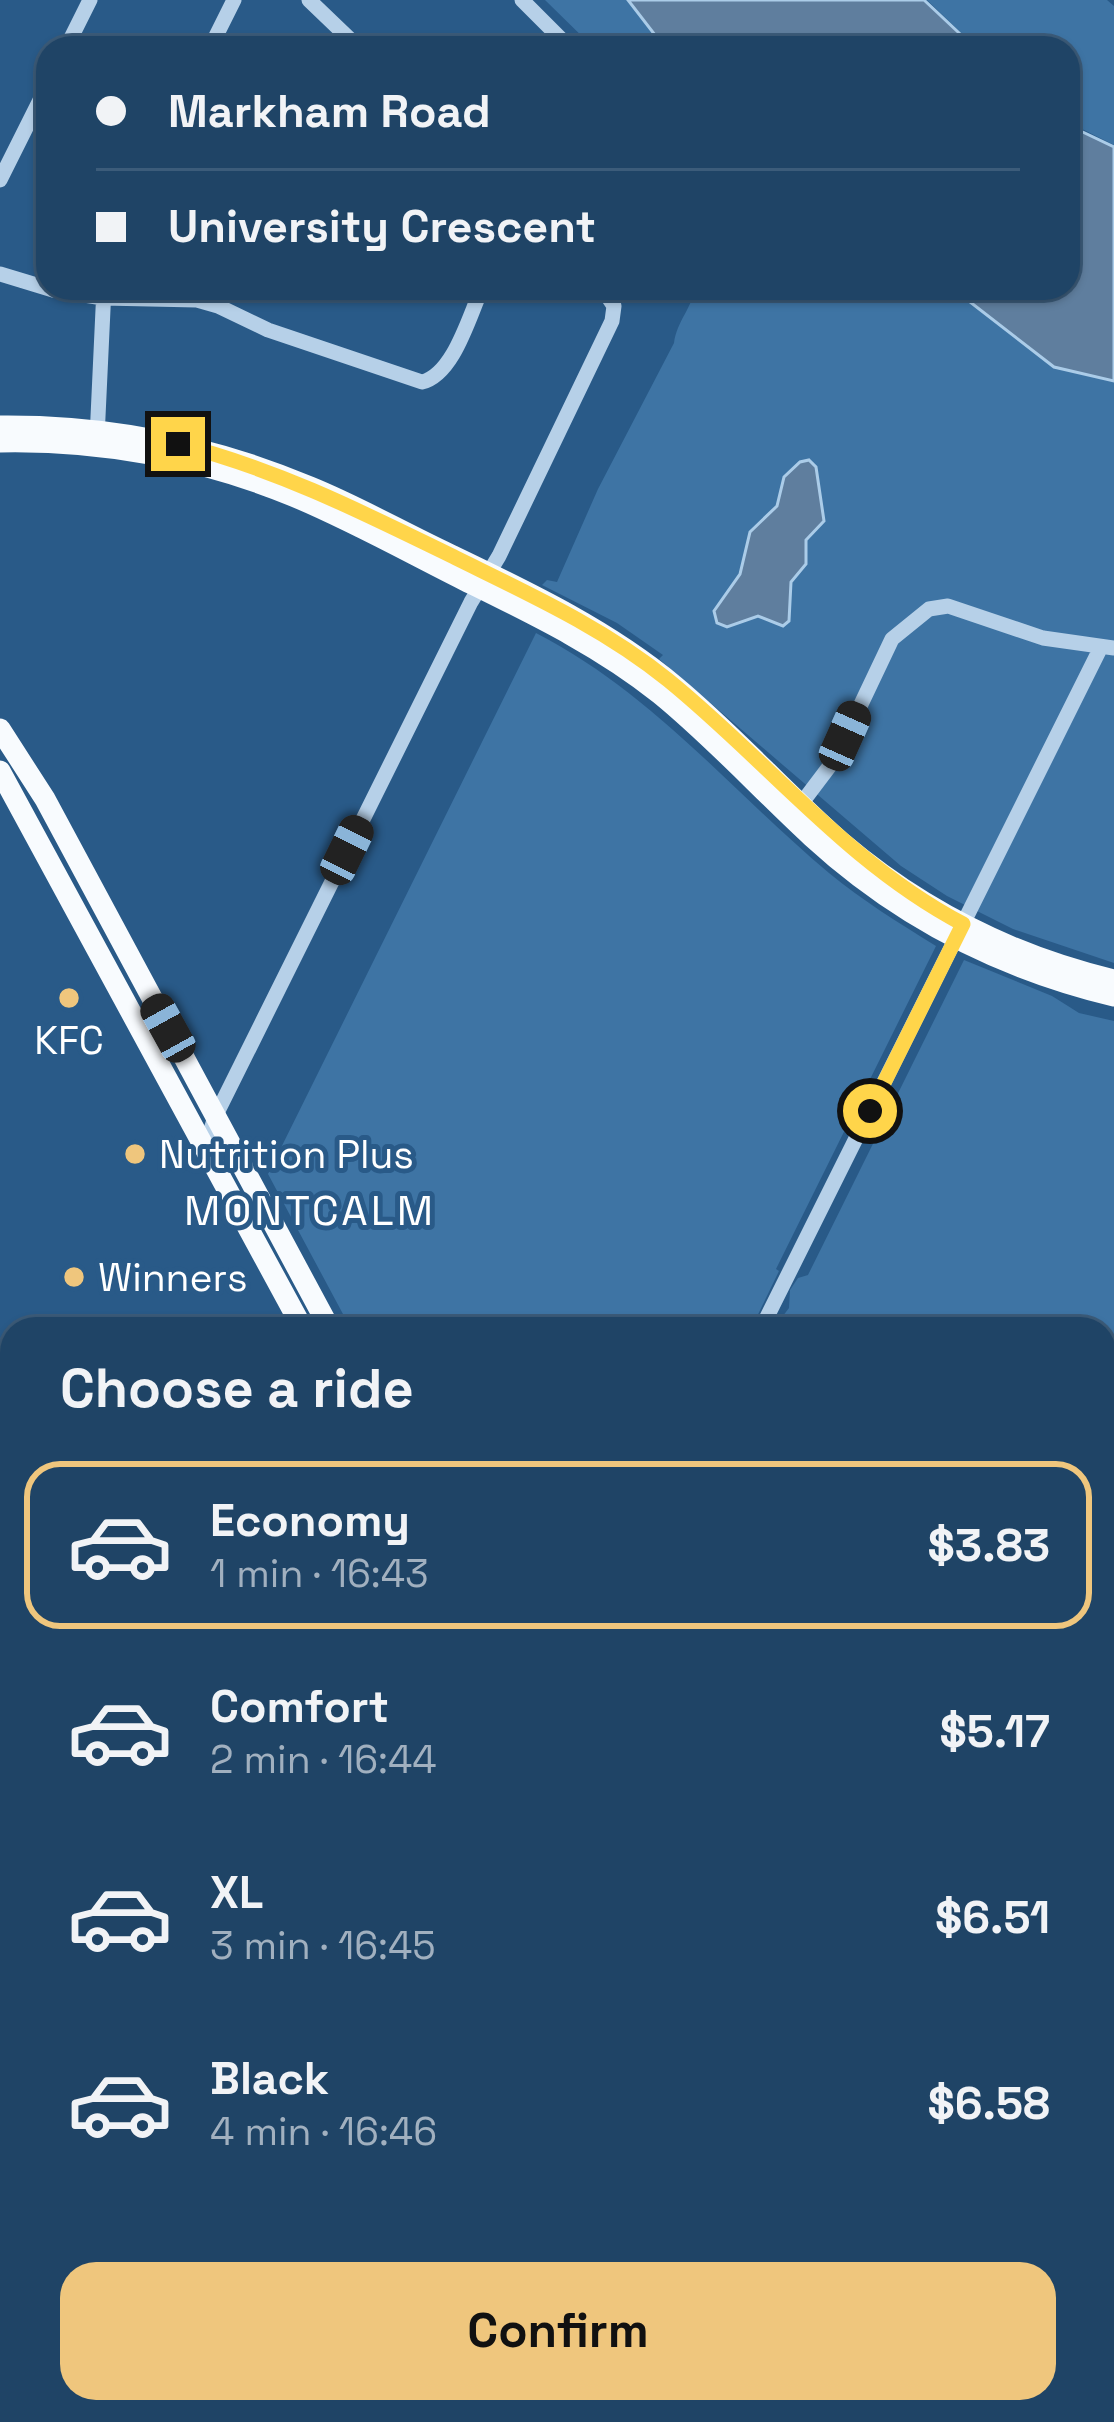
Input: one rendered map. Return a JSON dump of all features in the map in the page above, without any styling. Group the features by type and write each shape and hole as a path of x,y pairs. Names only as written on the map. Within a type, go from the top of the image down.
{"main road":[{"path":"0,426 178,444 272,472 337,499 484,580 641,680 849,869 1039,975 1114,996"},
{"path":"0,442 96,438"},
{"path":"484,580 586,624 641,660 692,700 886,878 959,931 1114,980"},
{"path":"0,729 45,799 323,1317"},
{"path":"0,771 297,1317"}],"street":[{"path":"72,36 90,0"},
{"path":"217,36 234,0"},
{"path":"310,0 347,36"},
{"path":"522,0 558,36"},
{"path":"0,180 36,108"},
{"path":"0,274 36,285"},
{"path":"96,438 103,300"},
{"path":"197,300 268,330 422,382 444,368 476,300"},
{"path":"205,1148 215,1117 612,321 610,300"},
{"path":"767,1317 1107,647 1043,638 958,609 929,608 892,639 835,759 801,804"}],"shaded area":[{"path":"545,0 628,0 656,36 582,36"},
{"path":"628,0 924,0 962,36 656,36"},
{"path":"927,0 1107,0 1114,6 1114,145 1080,128 1080,36 964,36"},
{"path":"1080,131 1114,147 1114,381 1054,367 967,300 1080,300"},
{"path":"967,300 1053,367 1114,381 1114,963 1013,929 901,866 659,659 663,655 617,623 542,585 547,580 557,582 690,303"},
{"path":"809,460 816,467 824,521 806,540 806,564 791,582 789,621 783,626 758,616 727,627 717,623 714,611 740,574 750,532 777,506 784,477"},
{"path":"536,633 618,684 829,873 936,946 757,1317 345,1317 268,1174"},
{"path":"964,960 1052,996 1079,1013 1114,1021 1114,1317 782,1317 789,1308 790,1290 798,1278 808,1275"}],"place":[{"name":"KFC","path":"69,998"},
{"name":"Nutrition Plus","path":"135,1154"},
{"name":"Winners","path":"74,1277"}],"district":[{"name":"MONTCALM","path":"310,1210"}],"route":[{"path":"178,444 309,486 586,624 676,686 853,852 886,878 963,924 870,1111"}]}
